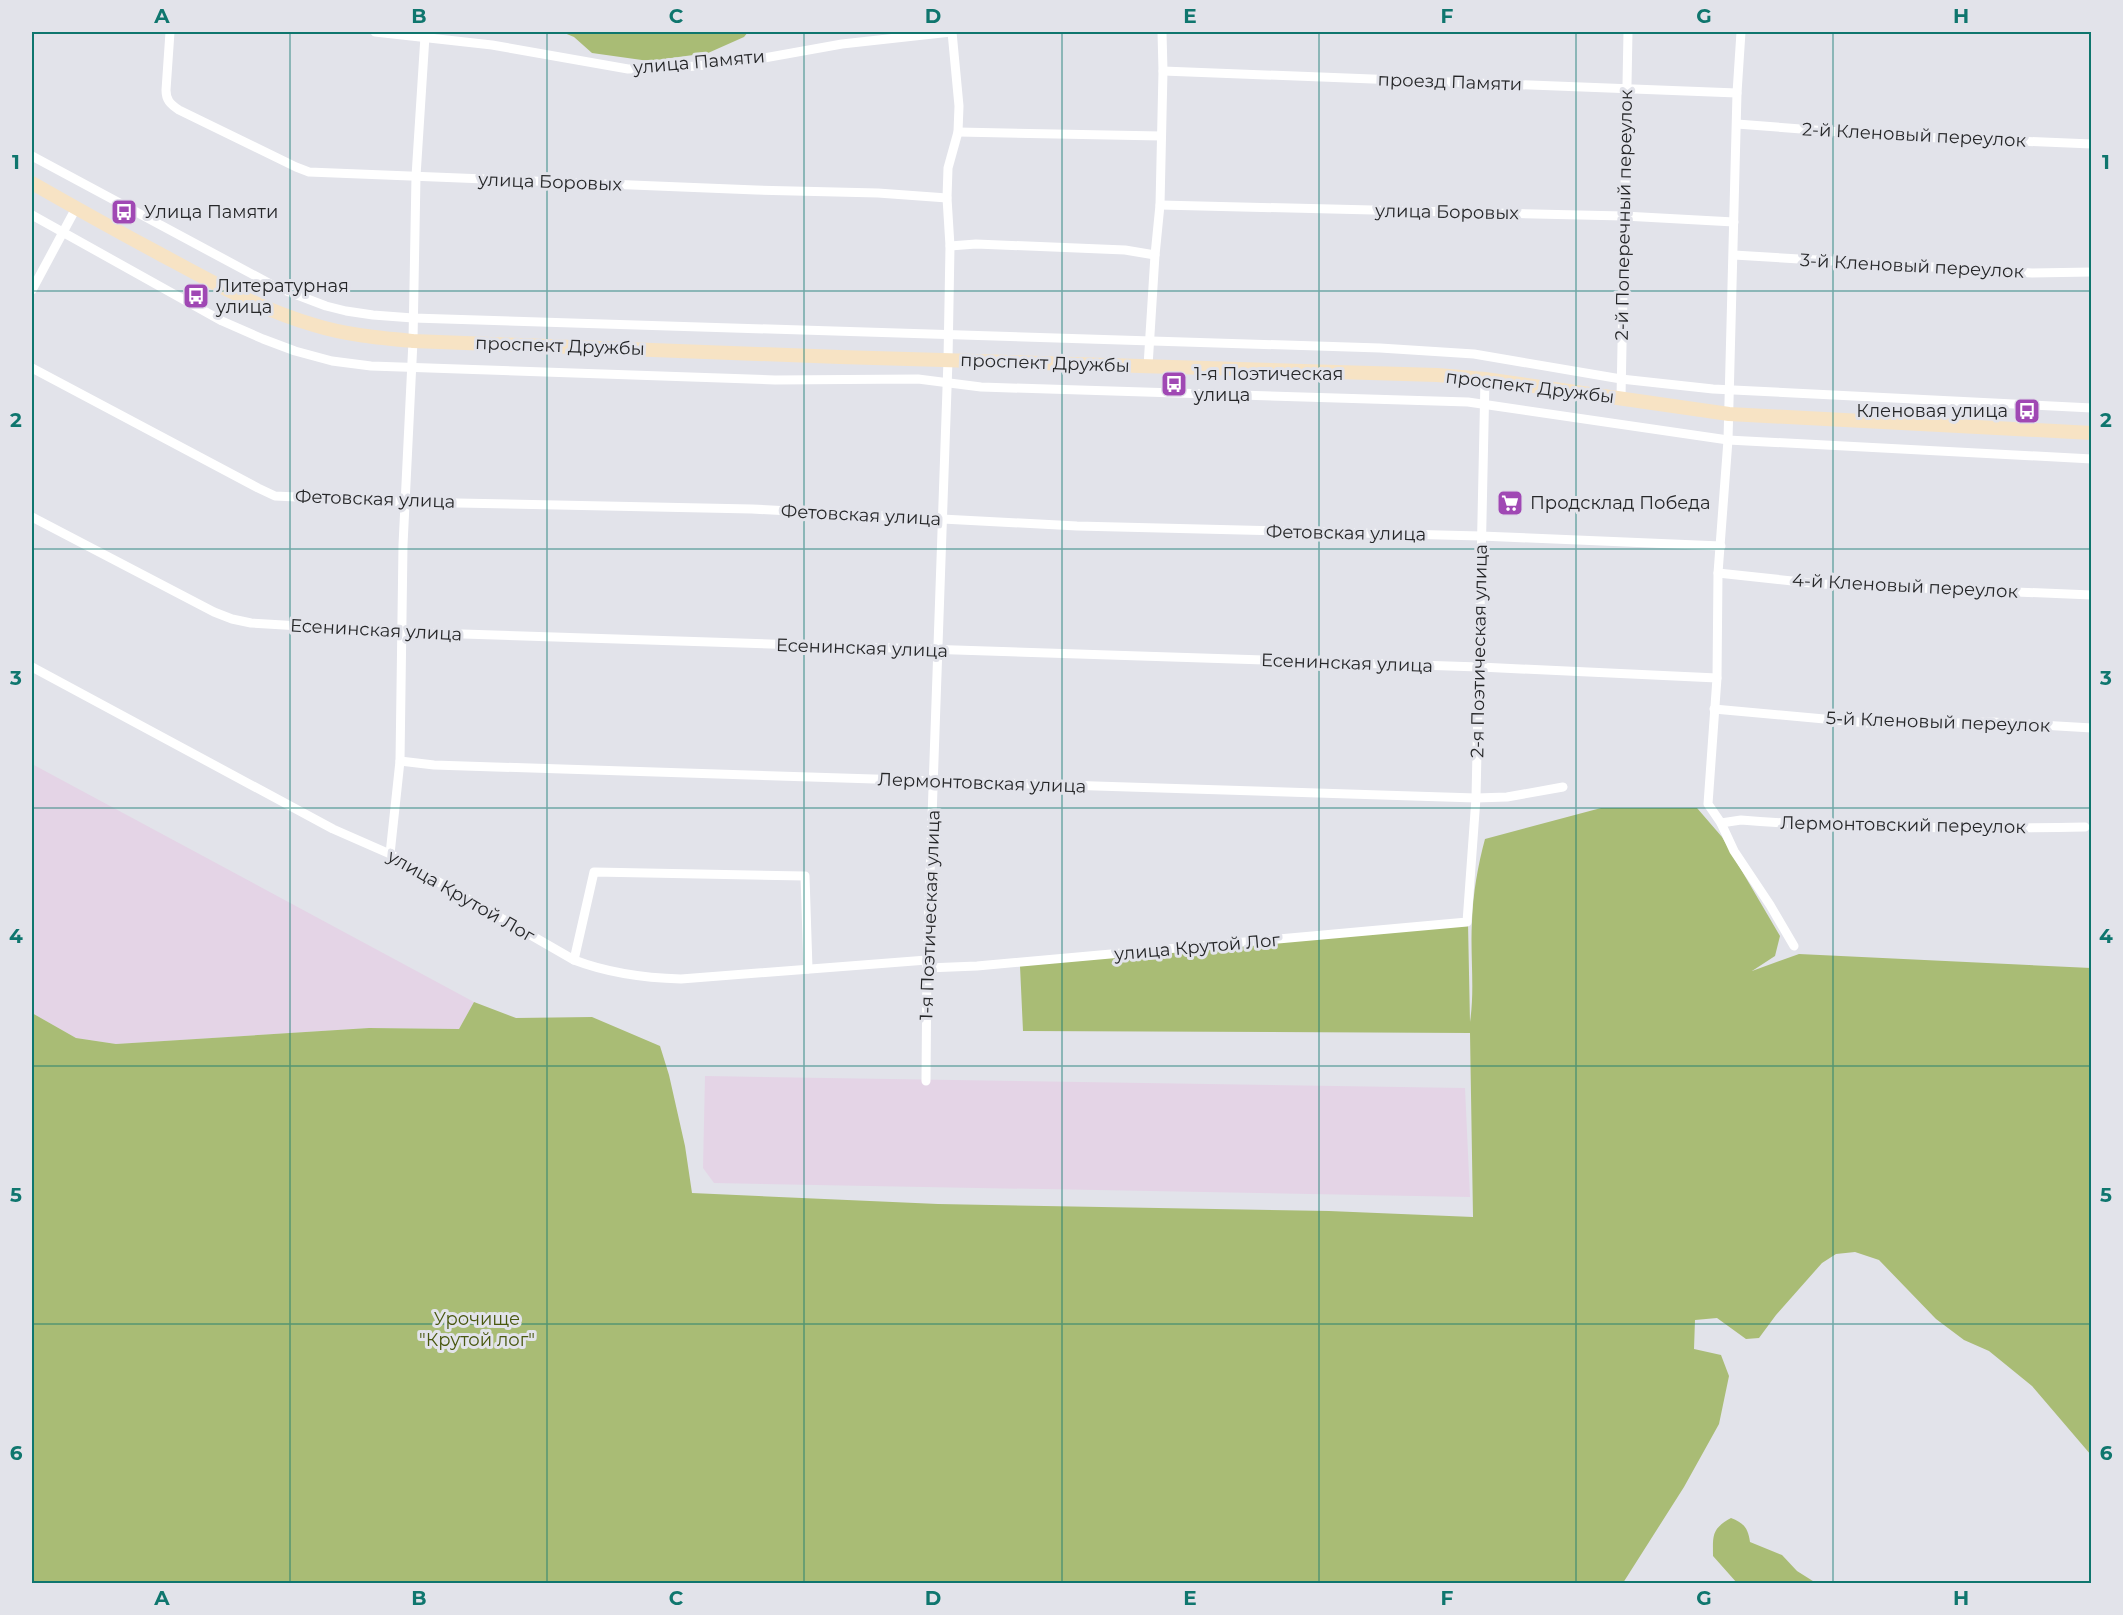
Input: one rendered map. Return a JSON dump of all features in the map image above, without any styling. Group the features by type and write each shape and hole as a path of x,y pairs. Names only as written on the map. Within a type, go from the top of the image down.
{"main road":[{"name":"проспект Дружбы","path":"32,183 212,283 280,314 316,326 413,341 1437,375 1485,379 1729,414 2091,433"}],"street":[{"name":"улица Боровых","path":"171,32 166,90 170,102 189,115 309,172 878,193 947,198"},
{"name":"улица Памяти","path":"375,32 492,45 628,69 685,67 753,60 842,44 952,32"},
{"name":"1-я Поэтическая улица","path":"926,1081 927,964 949,334 948,168 957,132 959,106 952,32"},
{"path":"1148,366 1160,205 1162,32"},
{"name":"2-й Поперечный переулок","path":"1621,398 1628,32"},
{"path":"1741,32 1737,93 1728,440 1718,573 1717,678 1708,804 1721,823 1734,851 1794,946"},
{"path":"390,854 400,761 401,632 413,341 416,177 425,36"},
{"name":"проезд Памяти","path":"1163,71 1737,93"},
{"name":"2-й Кленовый переулок","path":"1737,124 1893,136 2091,144"},
{"path":"957,132 1161,136"},
{"path":"32,156 276,287 326,306 373,315 1380,348 1474,354 1621,379 1729,390 2091,408"},
{"name":"улица Боровых","path":"1160,205 1624,216 1734,222"},
{"path":"32,290 76,208"},
{"path":"32,216 222,321 295,351 332,361 411,369 775,380 918,379 981,387 1371,398 1484,404 1728,440 2091,459"},
{"path":"950,246 976,244 1125,250 1155,255"},
{"name":"3-й Кленовый переулок","path":"1734,255 2009,272 2091,272"},
{"name":"Фетовская улица","path":"32,368 275,496 405,502 752,509 1077,526 1482,536 1721,546"},
{"name":"2-я Поэтическая улица","path":"1467,922 1476,798 1485,379"},
{"name":"Есенинская улица","path":"32,517 213,612 251,623 401,632 1480,667 1717,678"},
{"name":"4-й Кленовый переулок","path":"1718,573 1821,584 2091,595"},
{"name":"улица Крутой Лог","path":"32,668 333,829 390,854 574,960 596,968 652,978 672,979 808,969 1060,959 1467,922"},
{"name":"5-й Кленовый переулок","path":"1714,709 1868,723 1992,722 2091,728"},
{"name":"Лермонтовская улица","path":"400,761 434,765 1476,798 1507,797 1563,787"},
{"name":"Лермонтовский переулок","path":"1721,823 1742,820 1880,826 2085,827"},
{"path":"574,960 594,872 805,876 808,969"}],"shaded area":[{"path":"32,764 474,1002 459,1029 369,1028 116,1044 76,1038 32,1013"},
{"path":"705,1076 1465,1088 1470,1197 714,1183 703,1168"}],"green space":[{"path":"562,32 748,32 744,37 708,53 649,61 592,53 574,37"},
{"name":"Урочище \"Крутой лог\"","path":"1601,808 1697,808 1722,837 1780,936 1775,956 1752,971 1799,954 2091,968 2091,1455 2032,1386 1989,1351 1964,1340 1936,1319 1879,1260 1855,1252 1836,1254 1822,1263 1759,1338 1746,1339 1717,1318 1695,1320 1694,1349 1721,1355 1729,1376 1719,1424 1684,1487 1623,1583 32,1583 32,1013 76,1038 116,1044 369,1028 459,1029 474,1002 516,1018 592,1017 660,1046 685,1146 692,1193 938,1204 1329,1211 1473,1217 1470,1033 1023,1031 1020,966 1468,923 1470,1022 1473,911 1476,879 1485,839"},
{"path":"1731,1518 1745,1527 1750,1542 1782,1555 1797,1571 1816,1583 1737,1583 1713,1556 1714,1534"}],"place":[{"name":"Улица Памяти","path":"124,212"},
{"name":"Литературная улица","path":"196,296"},
{"name":"1-я Поэтическая улица","path":"1174,384"},
{"name":"Кленовая улица","path":"2027,411"},
{"name":"Продсклад Победа","path":"1510,503"}]}
